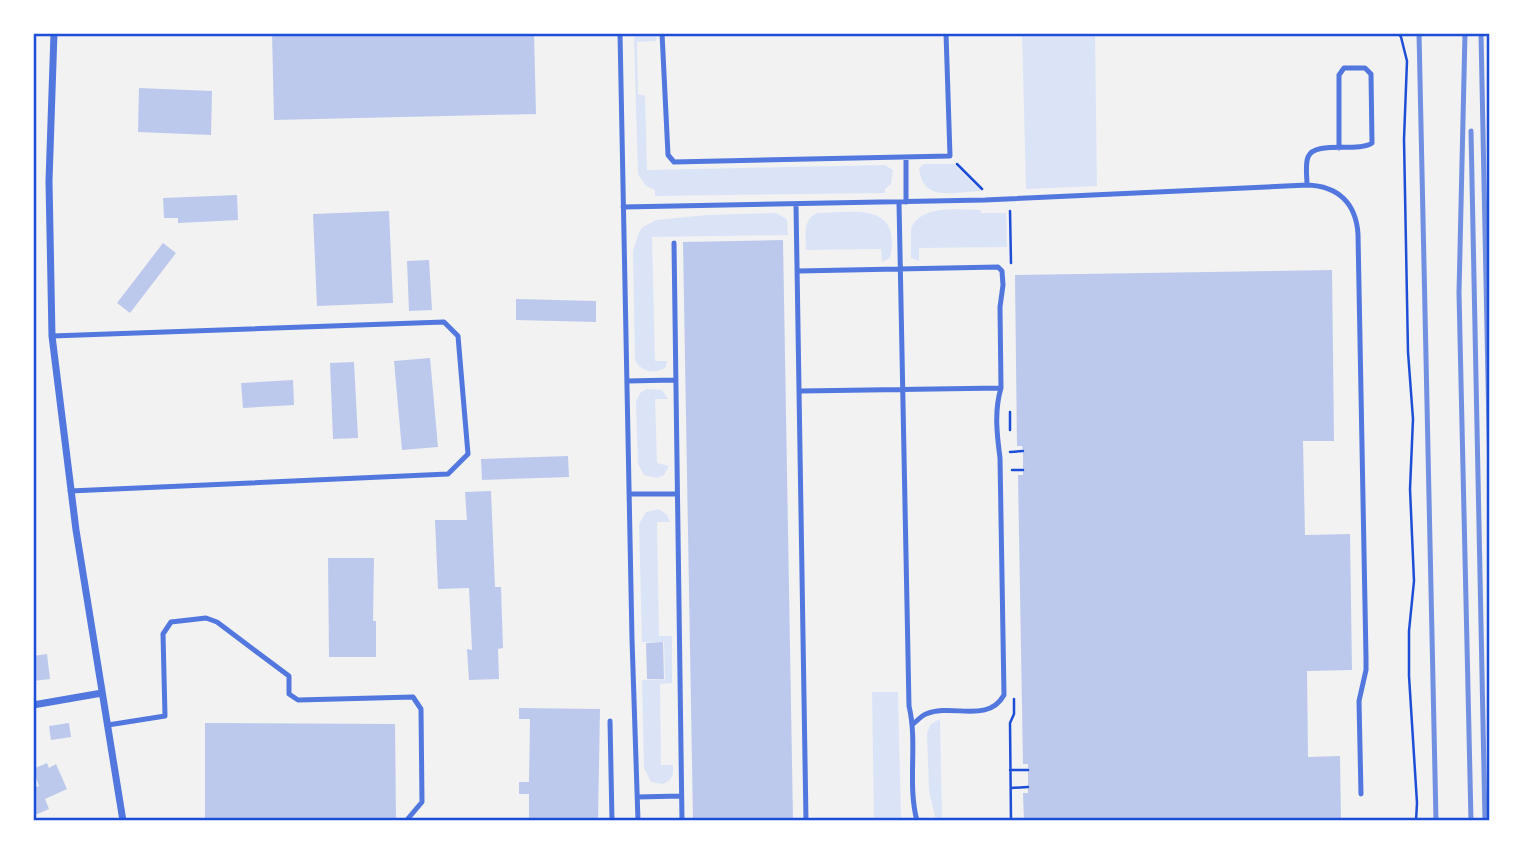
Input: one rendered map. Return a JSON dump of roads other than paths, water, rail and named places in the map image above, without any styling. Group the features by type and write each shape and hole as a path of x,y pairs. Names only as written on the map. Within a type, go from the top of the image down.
{"street":[{"path":"54,33 49,181 52,336 70,492 123,821"},
{"path":"33,705 102,692"}],"lane":[{"path":"620,33 638,821"},
{"path":"662,33 668,155 674,162 950,156 946,33"},
{"path":"1307,185 1307,159 1311,152 1319,149 1339,148 1368,146 1372,143 1371,74 1365,68 1344,68 1339,75 1339,148"},
{"path":"906,158 906,202"},
{"path":"623,207 998,200 1307,185 1332,188 1343,197 1357,221 1366,658 1359,701 1361,794"},
{"path":"899,202 909,706 913,724 912,786 917,821"},
{"path":"796,204 806,821"},
{"path":"674,243 682,821"},
{"path":"798,271 998,267 1002,271 1001,388 997,401 997,435 1000,458 1004,695 1000,702 985,711 941,711 925,714 913,724"},
{"path":"52,336 444,322 458,336 468,454 448,474 70,492"},
{"path":"627,380 674,380"},
{"path":"801,391 1001,388"},
{"path":"629,494 676,494"},
{"path":"108,725 165,716 163,634 171,622 206,618 217,622 289,676 289,694 299,701 413,697 421,709 422,802 406,821"},
{"path":"610,721 612,821"},
{"path":"637,797 681,796"}],"railway":[{"path":"1419,33 1436,821"},
{"path":"1465,33 1459,293 1471,821"},
{"path":"1481,33 1490,478"},
{"path":"1471,131 1485,821"}]}
